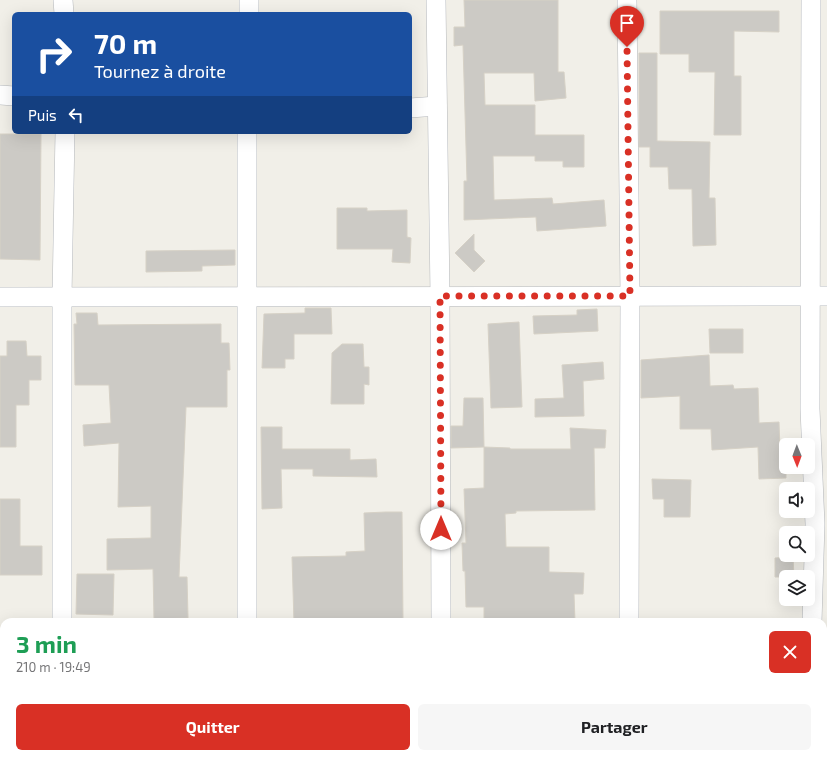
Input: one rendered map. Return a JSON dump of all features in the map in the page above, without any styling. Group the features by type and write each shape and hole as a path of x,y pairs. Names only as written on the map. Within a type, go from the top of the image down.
{"street":[{"path":"63,0 64,12"},
{"path":"249,0 249,12"},
{"path":"436,0 440,296 441,618"},
{"path":"627,0 630,296 628,618"},
{"path":"811,0 819,296 810,409 815,524 812,618"},
{"path":"0,95 12,96"},
{"path":"412,108 437,106"},
{"path":"62,618 62,297 65,134"},
{"path":"247,134 247,618"},
{"path":"0,297 819,296"}],"building":[{"path":"464,0 558,0 558,72 564,72 566,98 535,101 534,73 484,73 485,105 535,105 535,135 584,135 584,167 563,167 563,161 535,161 535,156 493,156 494,200 552,198 553,204 604,200 606,226 537,231 536,217 464,220 464,181 467,181 463,45 454,46 454,27 465,27"},
{"path":"660,11 779,11 779,32 734,31 734,76 741,76 741,135 714,135 715,72 689,72 689,54 660,54"},
{"path":"639,53 657,53 657,141 710,142 709,198 715,198 716,245 693,246 692,189 669,189 668,167 650,167 650,147 639,147"},
{"path":"0,134 41,134 40,260 0,259"},
{"path":"337,208 367,208 367,211 407,210 407,237 411,238 410,263 392,262 393,249 337,249"},
{"path":"474,234 474,250 485,261 474,272 455,253"},
{"path":"235,250 235,265 202,266 202,271 146,272 146,251"},
{"path":"305,308 331,308 332,334 294,334 294,359 285,359 285,368 262,368 264,314 305,313"},
{"path":"597,309 598,331 534,334 533,316 577,315 577,310"},
{"path":"76,313 97,313 98,325 221,324 221,343 229,343 230,370 227,370 227,407 186,407 179,577 187,577 188,618 154,618 153,569 107,570 107,539 151,538 151,506 118,507 119,443 84,446 83,425 111,423 109,385 75,385 74,324 77,324"},
{"path":"519,322 522,407 491,408 488,324"},
{"path":"709,329 743,329 743,353 710,353"},
{"path":"7,341 26,341 27,356 41,356 41,380 29,380 29,405 16,405 16,447 0,447 0,356 7,356"},
{"path":"342,344 363,344 364,367 369,367 369,385 364,384 364,404 331,404 332,353"},
{"path":"709,355 710,386 733,385 734,389 758,388 759,423 779,422 779,474 786,474 786,478 759,479 758,447 712,450 711,429 680,429 680,396 641,398 641,360"},
{"path":"603,362 604,379 583,381 584,416 535,417 535,399 564,398 562,365"},
{"path":"464,398 483,398 484,447 451,448 451,426 463,426"},
{"path":"261,427 282,427 282,449 350,449 350,460 376,459 377,477 313,476 313,469 281,469 282,508 262,509"},
{"path":"570,428 606,430 605,448 594,448 595,510 516,511 516,513 505,514 506,547 549,547 549,572 584,573 583,594 574,594 575,618 484,618 484,607 466,607 465,571 463,571 462,543 466,543 464,489 484,488 484,447 510,449 571,449"},
{"path":"652,479 691,480 690,517 664,517 664,499 653,499"},
{"path":"0,499 20,499 20,546 42,546 42,575 0,575"},
{"path":"402,512 403,618 294,618 292,557 346,556 346,552 365,551 364,513"},
{"path":"775,558 779,558 779,562 793,562 794,570 779,570 779,577 775,577"},
{"path":"77,574 114,574 113,615 76,614"}],"route":[{"path":"441,529 440,296 630,296 627,47"}]}
